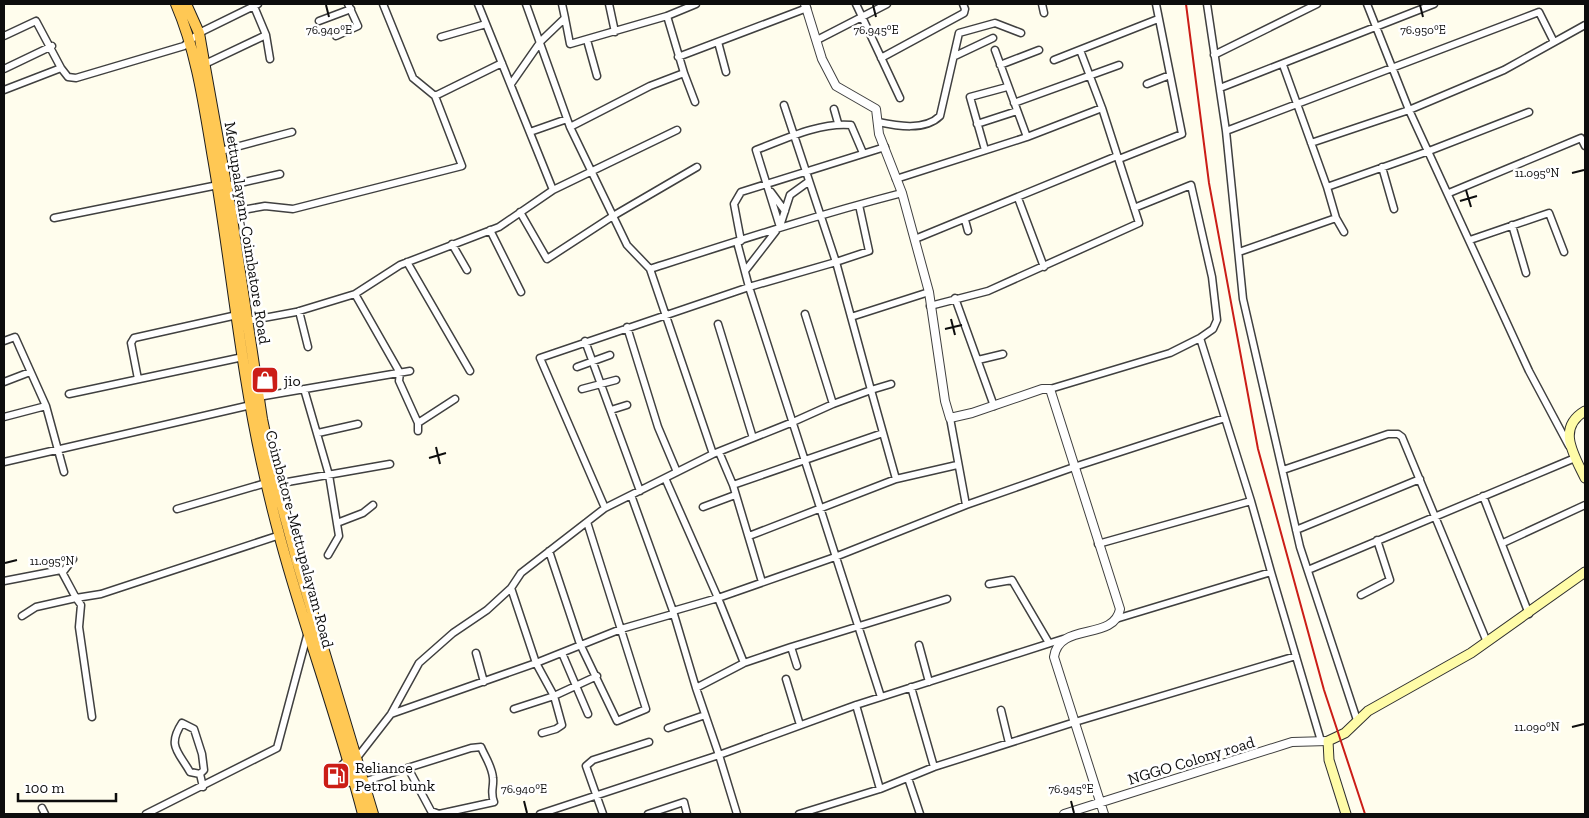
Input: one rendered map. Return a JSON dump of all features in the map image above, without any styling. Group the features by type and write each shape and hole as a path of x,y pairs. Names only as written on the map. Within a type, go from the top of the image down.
{"highway":[{"path":"176,4 190,40 222,185 243,356 255,402"},
{"name":"Mettupalayam-Coimbatore Road","path":"186,4 199,33 205,64 220,151 222,185 231,212 247,321 255,402 271,484 316,642"},
{"name":"Coimbatore-Mettupalayam Road","path":"271,484 280,535 308,631 316,642 352,760"},
{"path":"352,760 359,783 373,814"},
{"path":"359,783 363,814"}],"main road":[{"path":"1585,411 1572,422 1569,431 1570,447 1585,478"},
{"path":"1346,814 1325,741 1345,733 1368,711 1487,642 1529,614 1585,572"}],"street":[{"path":"4,36 36,21 52,46 61,68 68,77 76,78 184,46 199,33 255,4 266,35 270,59"},
{"path":"231,212 265,206 293,209 462,166 435,96 413,78 383,4"},
{"path":"478,4 553,190"},
{"path":"526,4 541,41 570,127 627,246 650,269 716,453 733,485 762,582"},
{"path":"562,4 570,44 667,16 696,4"},
{"path":"609,4 615,32"},
{"path":"856,4 900,98"},
{"path":"817,40 887,4"},
{"path":"881,58 964,13 963,4"},
{"path":"1042,4 1044,13"},
{"path":"915,239 1182,134 1156,4"},
{"path":"1208,4 1226,131 1243,299 1296,530 1357,720"},
{"path":"1214,55 1318,4"},
{"path":"1367,4 1409,110 1449,193 1529,371 1570,447"},
{"path":"1220,88 1283,65 1376,25 1434,4"},
{"path":"319,21 350,6 358,26 336,36"},
{"path":"678,57 806,6 822,59 836,86 876,110 879,134 902,194 929,292 945,401 950,418 957,465 966,505"},
{"path":"1226,131 1298,106 1539,12 1554,42"},
{"path":"667,16 678,57 695,102"},
{"path":"511,84 541,41 565,18"},
{"path":"1054,60 1158,19"},
{"path":"878,122 903,127 937,119 942,112 959,33 995,23 1021,33"},
{"path":"441,38 486,24"},
{"path":"1310,143 1409,110 1504,70 1585,25"},
{"path":"205,64 266,35"},
{"path":"955,56 994,38"},
{"path":"587,40 597,76"},
{"path":"718,42 726,72"},
{"path":"4,69 52,46"},
{"path":"995,50 1027,137"},
{"path":"1000,65 1039,50"},
{"path":"930,306 988,291 1139,223 1102,108 1080,50"},
{"path":"435,96 502,63"},
{"path":"1014,103 1119,65"},
{"path":"1283,65 1336,218 1344,232"},
{"path":"4,90 61,68"},
{"path":"570,127 650,86 684,73"},
{"path":"1147,84 1170,75"},
{"path":"985,150 970,96 1008,87"},
{"path":"784,105 818,215 836,262 896,479"},
{"path":"896,180 1027,137 1102,108"},
{"path":"834,109 838,123"},
{"path":"977,124 1017,110"},
{"path":"1326,186 1429,151 1529,112"},
{"path":"530,132 567,119"},
{"path":"778,229 768,185 756,150 793,136 838,123 851,125 863,153"},
{"path":"247,321 300,311 355,294 407,262 499,227 553,190 677,130"},
{"path":"220,151 292,132"},
{"path":"1449,193 1583,137 1585,146"},
{"path":"881,697 749,286 739,241 734,204 741,192 884,147"},
{"path":"520,212 547,259 612,216 697,167"},
{"path":"1382,168 1394,209"},
{"path":"54,218 280,174"},
{"path":"745,270 778,229 786,211 790,195 808,182"},
{"path":"768,185 786,211"},
{"path":"950,418 972,414 1042,389 1050,389 1170,353 1200,338 1213,329 1216,320 1212,277 1191,185 1134,208"},
{"path":"650,269 818,215 902,194"},
{"path":"1018,198 1044,267"},
{"path":"605,508 540,358 749,286 869,251 859,204"},
{"path":"1470,240 1549,213 1564,252"},
{"path":"1239,252 1336,218"},
{"path":"965,220 968,231"},
{"path":"1512,225 1526,272"},
{"path":"490,230 521,292"},
{"path":"452,244 467,270"},
{"path":"407,262 470,371"},
{"path":"851,317 929,292"},
{"path":"355,294 400,373 399,381 418,423 418,431"},
{"path":"955,298 994,406"},
{"path":"300,311 308,347"},
{"path":"805,314 834,404"},
{"path":"138,379 131,343 134,338 237,315"},
{"path":"718,324 753,438"},
{"path":"627,327 658,427 677,472"},
{"path":"4,341 14,337 46,406 64,472"},
{"path":"1200,338 1296,656 1325,741"},
{"path":"585,341 640,491"},
{"path":"978,360 1003,354"},
{"path":"576,367 610,355"},
{"path":"69,394 243,356"},
{"path":"4,382 30,372"},
{"path":"4,462 304,389 410,372"},
{"path":"582,389 616,380"},
{"path":"408,768 431,811 439,814 494,802 490,794 493,777 481,747 471,748 359,783 341,782 338,769 352,760 391,714 419,663 453,632 487,610 511,588 521,573 605,508 716,453 834,404 891,384"},
{"path":"304,389 329,475 340,536 328,555"},
{"path":"1050,389 1120,608 1119,618"},
{"path":"418,423 455,399"},
{"path":"610,410 627,405"},
{"path":"4,417 46,406"},
{"path":"391,714 536,663 621,628 718,598 836,557 966,505 1074,467 1225,418"},
{"path":"318,433 358,424"},
{"path":"733,485 883,433"},
{"path":"1282,470 1388,434 1398,434 1402,437 1487,642"},
{"path":"1308,570 1434,515 1575,458"},
{"path":"177,509 271,484 390,464"},
{"path":"749,536 896,479 957,465"},
{"path":"665,478 718,598 744,663"},
{"path":"1296,530 1420,479"},
{"path":"631,495 673,612 696,688 720,755 737,814"},
{"path":"703,507 735,495"},
{"path":"1483,496 1503,543 1529,614"},
{"path":"1098,544 1250,501"},
{"path":"337,523 363,513 373,505"},
{"path":"1503,543 1585,505"},
{"path":"549,551 580,644 617,721 646,709 587,522"},
{"path":"22,616 36,606 101,594 280,535"},
{"path":"1361,595 1390,580 1377,540"},
{"path":"63,572 73,559"},
{"path":"4,582 56,570 63,572 80,605 79,627 92,717"},
{"path":"540,814 720,755 856,705 1112,624 1119,618 1271,572"},
{"path":"988,584 1012,580 1049,644"},
{"path":"511,588 536,663 554,696 562,725 542,733"},
{"path":"696,688 744,663 947,600"},
{"path":"146,814 203,787 277,748 308,631"},
{"path":"1063,639 1056,648 1054,657 1104,814"},
{"path":"919,645 929,682"},
{"path":"791,647 797,666"},
{"path":"476,653 484,682"},
{"path":"562,653 588,714"},
{"path":"799,814 880,789 934,767 1075,722 1296,656"},
{"path":"514,709 554,696 597,676"},
{"path":"786,680 800,725"},
{"path":"910,688 934,767"},
{"path":"856,705 880,789"},
{"path":"1001,710 1009,743"},
{"path":"668,728 705,715"},
{"path":"182,723 194,729 202,754 204,770 200,774 190,772 174,746 173,736 182,723"},
{"name":"NGGO Colony road","path":"1064,814 1292,742 1325,741"},
{"path":"603,814 586,766 593,760 649,742"},
{"path":"200,774 203,787"},
{"path":"908,778 920,814"},
{"path":"648,814 684,802 687,814"}],"railway":[{"path":"1186,4 1209,183 1258,449 1324,690 1365,814"}],"place":[{"name":"jio","path":"265,380"},
{"name":"Reliance Petrol bunk","path":"336,776"}]}
